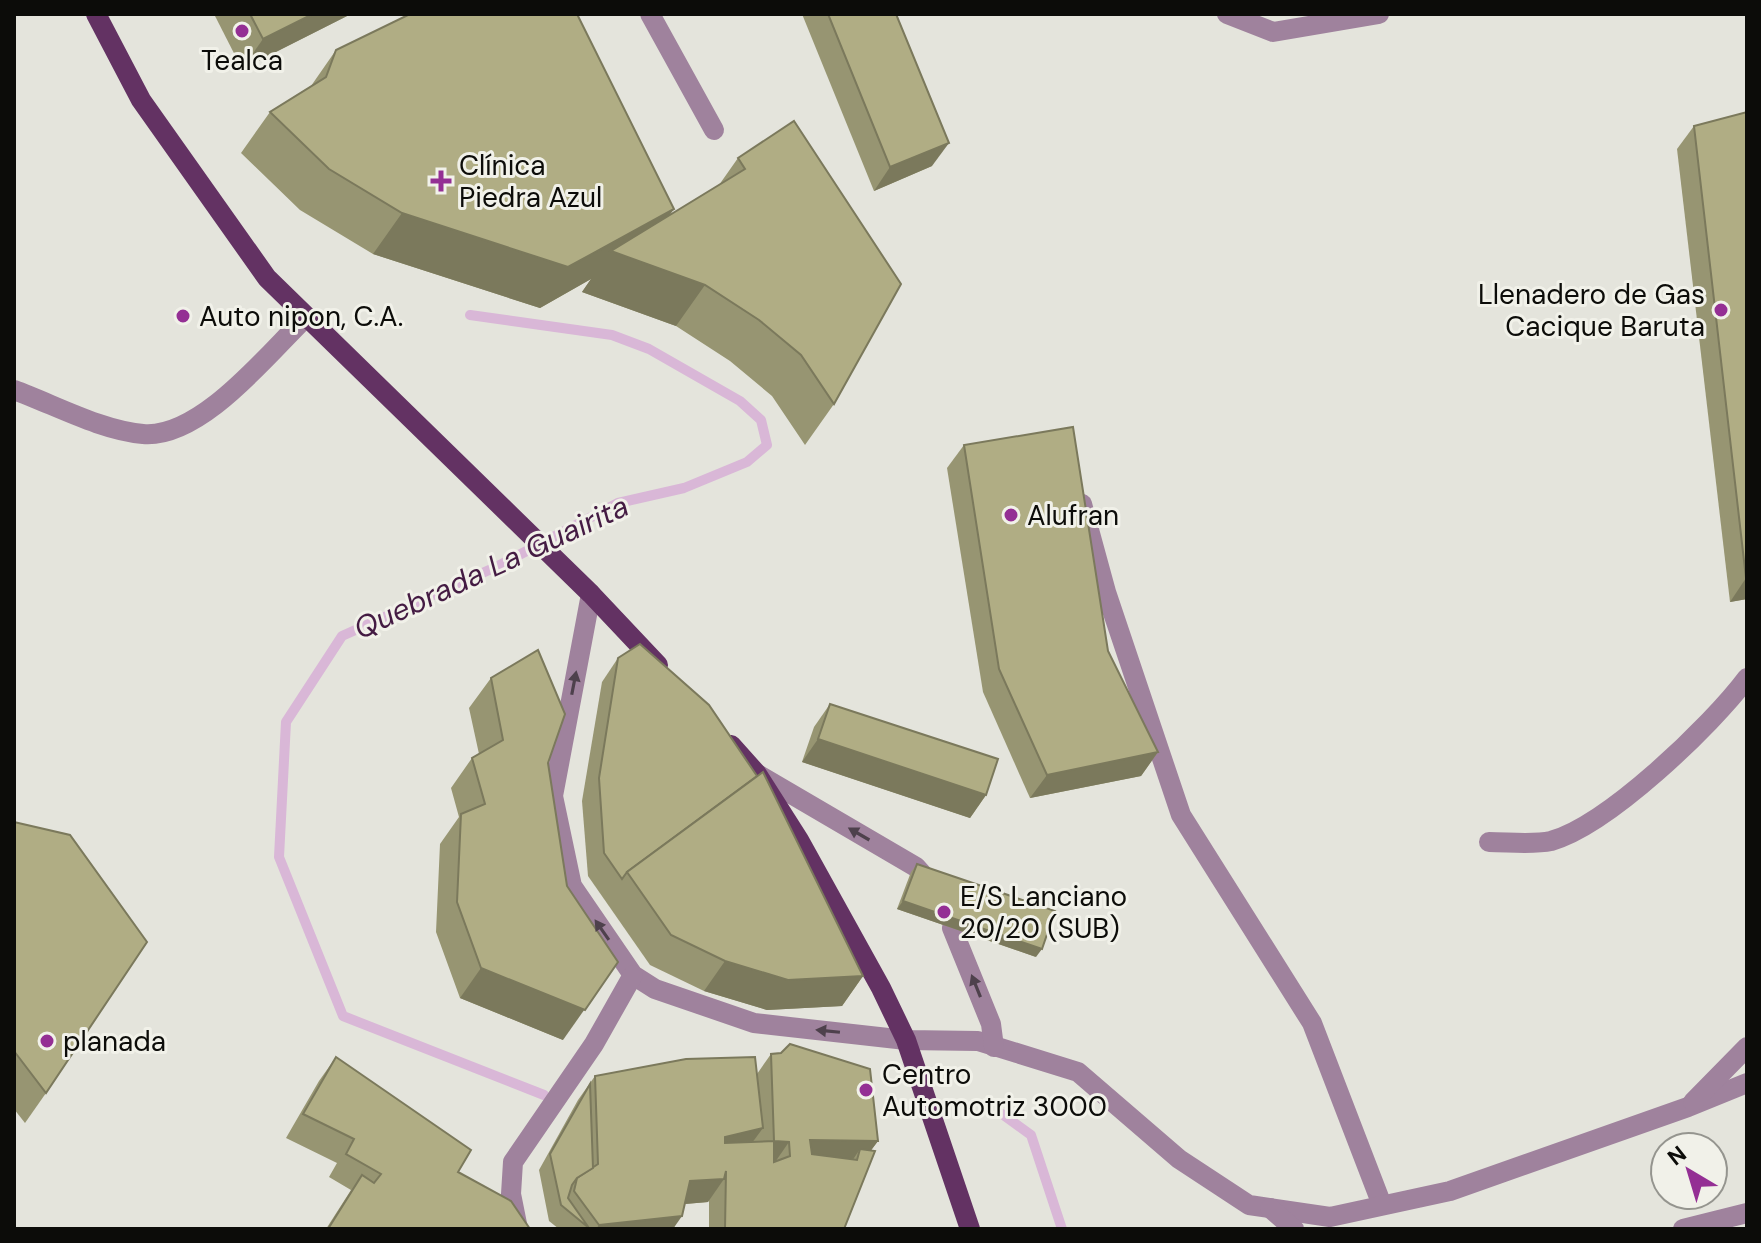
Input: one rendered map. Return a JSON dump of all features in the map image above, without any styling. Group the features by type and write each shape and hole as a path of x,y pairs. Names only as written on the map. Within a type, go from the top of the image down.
{"main road":[{"path":"96,14 141,100 235,237 305,318 591,594 667,675"},
{"path":"720,732 757,774 838,906 906,1040 970,1229"}],"street":[{"path":"650,14 714,130"},
{"path":"1227,14 1273,32 1379,14"},
{"path":"14,390 115,428 145,434 174,431 213,407 305,318"},
{"path":"1077,487 1106,592 1181,815 1312,1023 1382,1205"},
{"path":"591,594 553,796 572,886 633,975 655,989 754,1023 906,1040 978,1041 1078,1072 1179,1159 1249,1205 1330,1217 1450,1191 1747,1083"},
{"path":"1489,842 1549,841 1588,824 1669,760 1747,678"},
{"path":"757,774 916,867 924,876"},
{"path":"952,928 991,1024 994,1047"},
{"path":"518,1229 511,1194 513,1162 594,1044 633,975"},
{"path":"1688,1107 1747,1047"},
{"path":"1270,1208 1294,1229"},
{"path":"1683,1229 1747,1213"}],"building":[{"path":"250,14 313,14 263,39"},
{"name":"Clínica Piedra Azul","path":"410,14 577,14 674,209 568,267 402,213 329,169 270,112 326,77 336,50"},
{"path":"828,14 896,14 949,143 890,167"},
{"path":"1747,112 1747,578 1746,578 1694,126"},
{"path":"794,121 901,284 834,404 801,355 759,320 705,285 611,251 745,169 738,158"},
{"path":"1073,427 1108,651 1158,752 1047,775 999,669 964,445"},
{"path":"640,644 709,705 757,776 627,872 622,879 604,853 599,778 618,658"},
{"path":"538,650 565,714 548,763 567,886 618,962 585,1010 481,968 457,902 461,814 485,804 472,758 503,740 491,678"},
{"path":"830,704 998,759 986,795 818,739"},
{"path":"763,772 863,976 788,980 725,961 671,935 627,872"},
{"name":"planada","path":"14,822 70,835 147,942 46,1093 14,1051"},
{"path":"917,864 1055,911 1042,949 903,901"},
{"path":"790,1044 870,1069 878,1141 810,1140 812,1154 857,1160 860,1149 875,1151 844,1229 725,1229 726,1171 724,1179 690,1181 682,1216 599,1225 574,1191 577,1178 598,1164 595,1076 686,1059 755,1057 763,1128 725,1137 725,1143 774,1141 771,1054 781,1053","holes":["774,1141 789,1142 790,1156 774,1162"]},
{"path":"336,1057 471,1150 458,1172 511,1201 530,1229 328,1229 362,1175 374,1183 381,1174 346,1154 354,1139 303,1114"},
{"path":"590,1084 593,1168 577,1178 568,1198 589,1228 561,1205 550,1154"}],"waterway":[{"name":"Quebrada La Guairita","path":"470,315 612,335 649,349 740,401 761,420 767,445 747,462 684,488 618,503 498,566 342,636 286,722 279,857 343,1016 544,1095"},
{"name":"Quebrada La Guairita","path":"1002,1114 1031,1135 1062,1229"}],"place":[{"name":"Tealca","path":"242,31"},
{"name":"Clínica Piedra Azul","path":"441,181"},
{"name":"Llenadero de Gas Cacique Baruta","path":"1721,310"},
{"name":"Auto nipon, C.A.","path":"183,316"},
{"name":"Alufran","path":"1011,515"},
{"name":"E/S Lanciano 20/20 (SUB)","path":"944,912"},
{"name":"planada","path":"47,1041"},
{"name":"Centro Automotriz 3000","path":"866,1090"}]}
